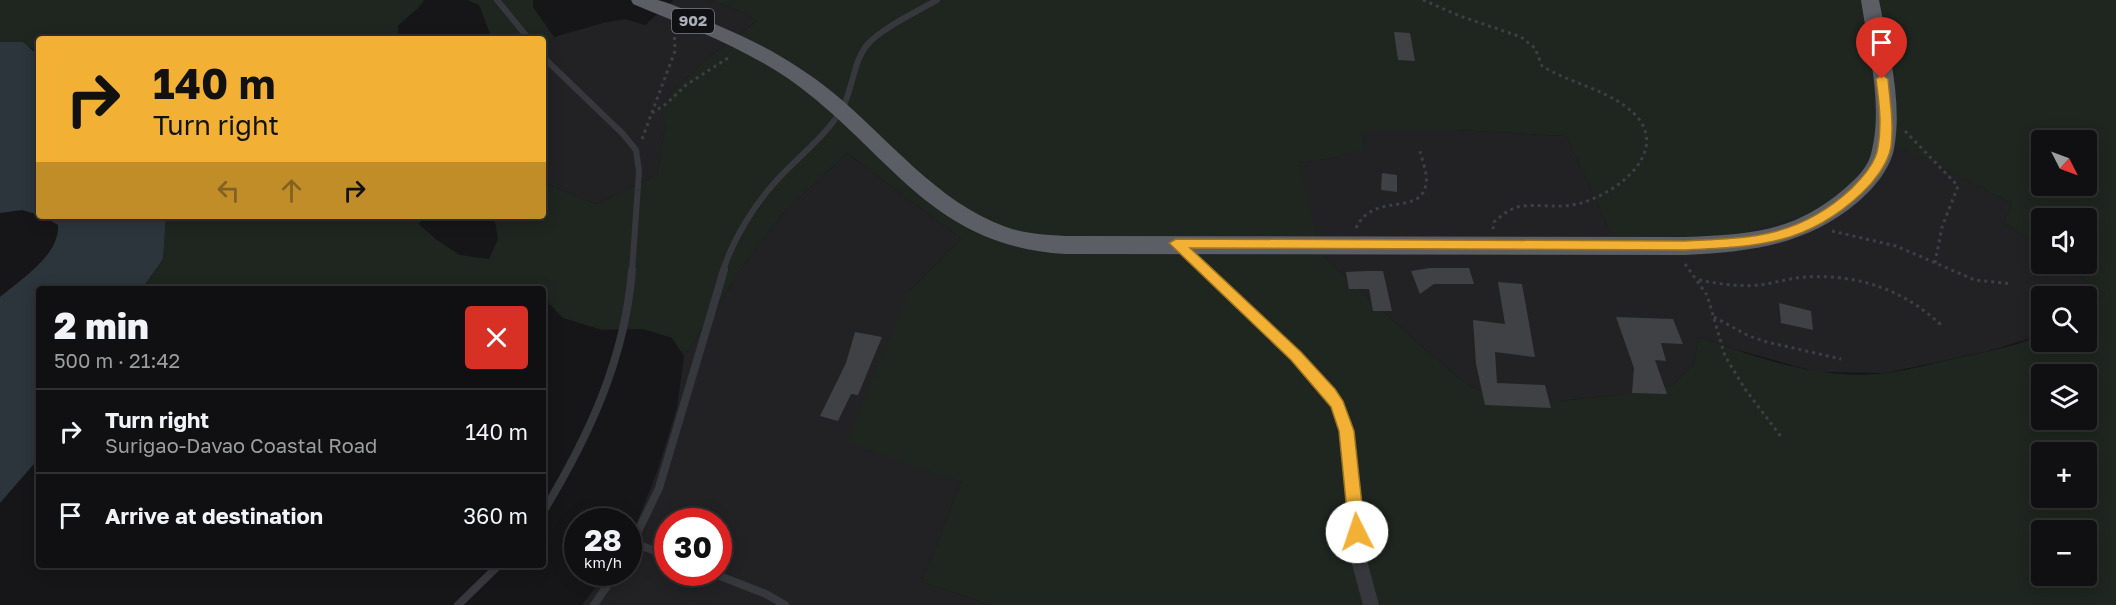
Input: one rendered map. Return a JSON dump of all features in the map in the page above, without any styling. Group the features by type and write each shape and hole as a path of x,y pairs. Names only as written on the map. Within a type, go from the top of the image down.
{"highway":[{"name":"902","path":"640,0 752,47 801,78 841,110 933,194 967,218 996,233 1036,243 1065,245 1176,243 1678,246 1747,243 1810,226 1836,210 1863,185 1878,165 1884,149 1886,114 1870,0"}],"street":[{"path":"1176,243 1296,356 1338,405 1346,431 1360,564 1371,605"}],"lane":[{"path":"497,0 527,36"},
{"path":"642,525 659,488 727,259 749,217 776,181 812,146 841,110 861,55 867,45 876,37 937,0"},
{"path":"546,60 637,151 639,174 624,330 603,393 563,478 546,507"},
{"path":"458,605 496,568"},
{"path":"732,581 766,594 785,605"},
{"path":"594,605 607,586"}],"path":[{"path":"1423,0 1460,16 1521,37 1535,48 1542,66 1623,104 1635,113 1647,132 1649,142 1646,154 1621,182 1599,197 1571,205 1525,206 1512,209 1494,222 1490,244"},
{"path":"637,151 675,51 676,39 666,11"},
{"path":"652,113 714,66 752,47"},
{"path":"1886,114 1918,143 1958,186 1958,196 1946,214 1941,230 1935,264"},
{"path":"1358,244 1356,226 1364,213 1373,208 1414,201 1424,191 1426,183 1420,151"},
{"path":"1810,226 1882,242 1975,280 2012,284"},
{"path":"1678,246 1683,261 1699,280 1707,295 1729,364 1782,438"},
{"path":"1699,280 1717,284 1748,285 1810,277 1860,280 1879,284 1911,300 1926,309 1941,325"},
{"path":"1714,317 1749,336 1767,342 1841,359"}],"shaded area":[{"path":"0,0 424,0 398,26 399,36 36,36 36,53 32,48 0,42"},
{"path":"467,0 533,0 533,7 554,37 546,41 546,36 490,36 479,5"},
{"path":"674,0 710,0 742,12 757,21 709,57 671,93 662,109 665,128 657,175 596,204 546,183 548,173 546,170 546,41 603,23 625,19 645,25"},
{"path":"710,0 2116,0 2116,605 992,605 922,582 961,482 847,442 909,291 961,238 847,153 781,215 747,261 684,356 672,338 643,329 602,330 563,318 546,300 546,286 145,286 163,259 166,219 422,219 419,224 437,240 460,255 489,259 498,239 495,219 546,219 546,183 596,204 657,175 665,128 662,109 671,93 709,57 757,21 742,12","holes":["1362,130 1457,130 1566,136 1614,239 1684,239 1738,235 1799,218 1821,209 1873,165 1885,139 2012,203 2003,222 2031,242 2031,208 2097,208 2097,274 2077,274 2097,286 2105,294 2097,299 2097,352 2031,352 2031,338 2005,347 1916,368 1862,375 1814,371 1791,366 1699,337 1693,365 1672,385 1627,394 1560,401 1509,401 1469,386 1421,346 1322,255 1299,163 1339,157 1365,148"]},
{"path":"0,42 23,42 36,53 36,214 22,210 0,213"},
{"path":"1362,130 1457,130 1566,136 1614,239 1738,235 1799,218 1885,138 2012,203 2003,222 2031,242 2031,274 2077,274 2094,286 2031,286 2031,338 1989,351 1886,373 1817,372 1699,337 1693,365 1672,385 1627,394 1560,401 1509,401 1469,386 1421,346 1322,255 1298,163 1339,157 1365,147"},
{"path":"847,153 961,238 909,291 961,482 922,582 992,605 582,605 596,586 642,586 642,510 657,472 677,407 684,356 747,261 781,215"},
{"path":"48,219 166,219 163,259 144,286 36,286 36,461 0,503 0,297 38,266 53,246 58,225"},
{"path":"2097,288 2105,294 2097,299"}],"building":[{"path":"1394,32 1410,33 1415,61 1398,60"},
{"path":"1382,173 1397,175 1397,192 1381,190"},
{"path":"1430,268 1469,268 1474,284 1434,284 1420,294 1411,271"},
{"path":"1383,271 1392,311 1373,311 1369,289 1349,289 1346,272"},
{"path":"1498,282 1522,284 1535,357 1495,352 1497,383 1545,385 1551,408 1485,405 1476,364 1473,320 1505,324"},
{"path":"1779,303 1811,311 1813,330 1781,323"},
{"path":"1616,317 1673,319 1683,344 1661,343 1666,361 1655,360 1667,394 1632,393 1634,368"},
{"path":"855,332 882,337 858,395 851,394 838,421 820,416 846,363"}],"route":[{"path":"1357,532 1346,431 1343,415 1338,405 1296,356 1176,243 1685,246 1747,243 1761,240 1803,229 1820,220 1836,210 1863,185 1878,165 1884,149 1886,114 1882,79"}]}
